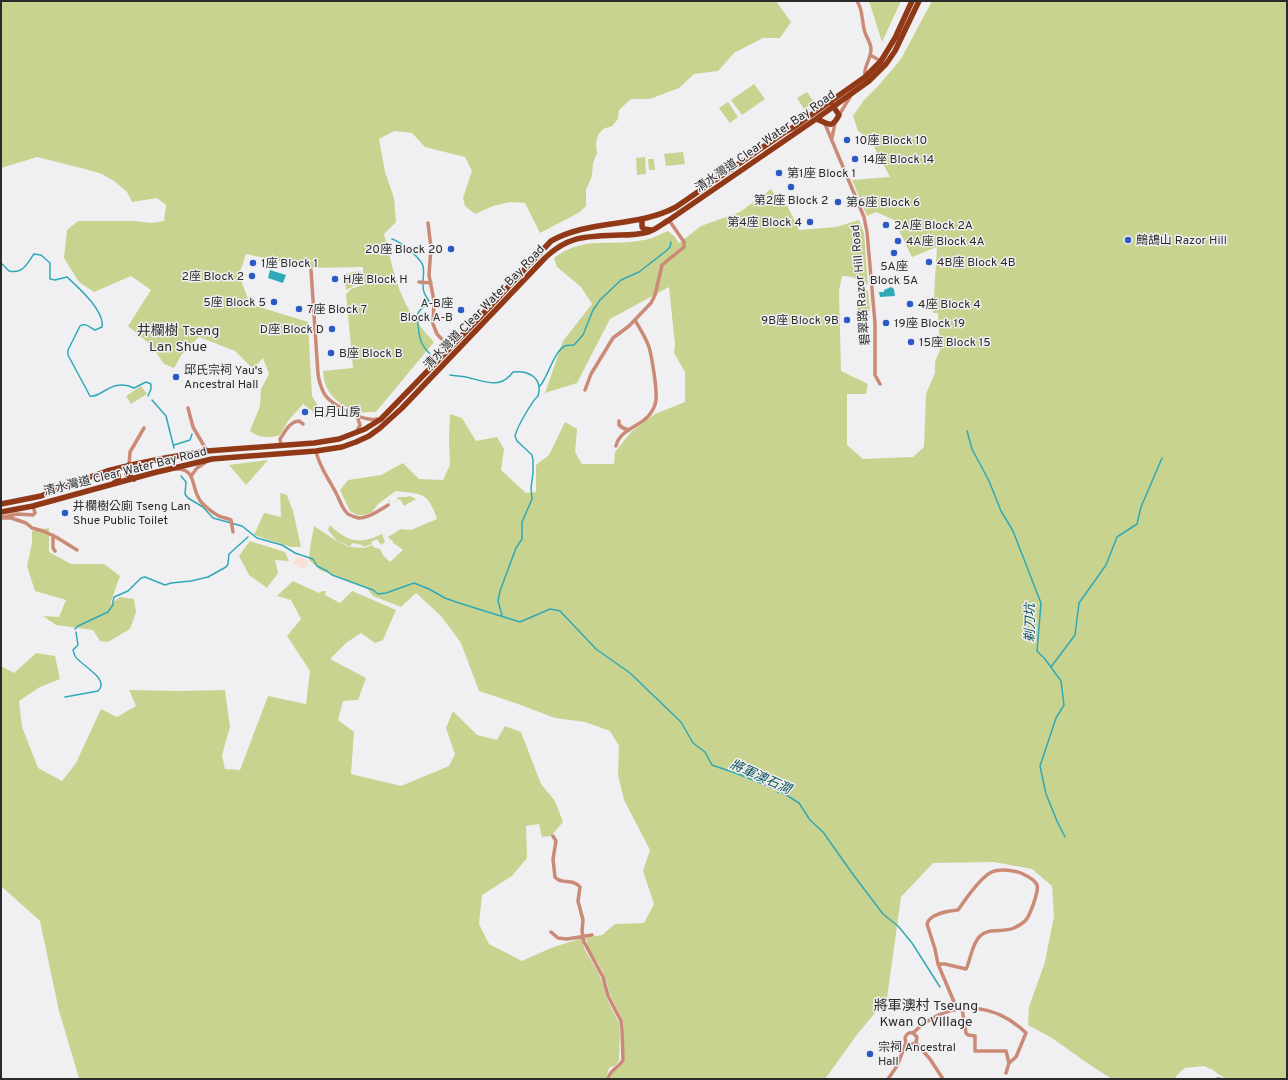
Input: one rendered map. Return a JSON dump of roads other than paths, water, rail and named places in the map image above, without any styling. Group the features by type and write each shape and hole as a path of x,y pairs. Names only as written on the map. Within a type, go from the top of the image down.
{"main road":[{"name":"清水灣道 Clear Water Bay Road","path":"1,504 40,496 67,485 129,465 207,451 281,446 339,439 356,434 380,419 450,348 551,241 582,229 642,220 665,213 676,206 821,109 865,76 881,61 895,38 912,1"},
{"name":"清水灣道 Clear Water Bay Road","path":"1,512 33,506 212,459 316,451 342,447 369,436 380,428 422,388 557,247 565,242 579,238 636,234 653,230 833,106 850,96 873,78 891,58 899,45 919,1"},
{"path":"816,119 825,124 831,124 836,121 839,115 833,106 821,109"},
{"path":"642,220 642,227 644,229 653,230"},
{"path":"129,465 127,474 134,479"},
{"path":"107,472 115,472 117,474 117,480 112,485"}],"street":[{"path":"857,1 862,16 862,24 871,49 870,56 864,70 865,76"},
{"path":"870,56 881,61"},
{"path":"839,115 850,96"},
{"path":"833,141 832,134 836,121"},
{"name":"碧翠路 Razor Hill Road","path":"825,124 864,217 867,232 874,319 875,375 880,384"},
{"path":"585,390 591,374 609,343 635,320 656,295 662,265 684,247 684,242 669,220"},
{"path":"428,223 431,248 429,283 434,301 433,324 437,334 450,348"},
{"path":"311,270 319,382 326,396 331,401 368,420 380,419"},
{"path":"420,282 429,283"},
{"path":"616,446 617,441 626,431 630,430 646,419 652,412 656,400 651,356 648,346 635,320"},
{"path":"188,408 194,427 207,451"},
{"path":"356,434 360,425 357,415"},
{"path":"281,446 280,439 290,424 295,421 299,421 303,424"},
{"path":"619,421 619,425 630,430"},
{"path":"129,465 130,452 144,428"},
{"path":"316,451 318,460 328,480 348,514 360,518 367,517 388,505"},
{"path":"191,476 200,466 212,459"},
{"path":"172,469 185,470 189,472 196,494 201,502 220,517 229,518 234,532"},
{"path":"1,518 17,514 33,515 35,513 33,506"},
{"path":"1,518 12,518 26,523 32,528 53,535 77,550"},
{"path":"53,535 52,548 55,551"},
{"path":"553,836 556,841 553,859 555,878 558,881 575,882 580,887 578,901 583,920 583,937 586,948 603,977 608,996 621,1021 623,1060 611,1072 608,1079"},
{"path":"938,964 945,964 965,969 968,967 974,943 984,933 1011,929 1025,921 1037,893 1035,882 1025,875 1017,872 1005,871 991,873 986,876 966,897 958,910 945,912 930,919 927,924 934,944 938,964 957,1009"},
{"path":"551,932 558,938 567,939 592,935"},
{"path":"888,1079 897,1066 906,1043 906,1035 913,1033 929,1020 938,1015 957,1009 979,1009 996,1013 1010,1020 1026,1033 1016,1057 1009,1063"},
{"path":"962,1009 966,1033 968,1035 975,1036 975,1051 1006,1051 1009,1063 1006,1073"},
{"path":"913,1033 917,1037 916,1043"},
{"path":"906,1043 910,1045 916,1043"},
{"path":"916,1043 930,1059 943,1079"}],"water":[{"path":"270,270 286,275 283,283 268,278"},
{"path":"891,287 894,289 895,296 880,297 879,292 884,292 884,290"}],"waterway":[{"path":"392,239 410,250 423,266 423,289 429,301 418,313 418,326 421,342 431,355"},
{"path":"540,386 546,377 554,358 561,349 566,346 574,345 583,335 593,310 600,300 621,280 639,272 666,251 670,247 671,242"},
{"path":"1,263 9,271 14,272 24,268 34,254 41,255 50,263 50,279 55,280 67,277 84,293 95,307 102,321 102,327 95,330 86,325 80,326 68,350 68,355 90,396 94,396 113,386 126,385 134,388 146,382 151,384 151,389 148,396"},
{"path":"450,375 497,383 508,378 513,372 524,372 533,376 537,380 538,384 538,396 525,414 515,436 517,441 532,455 532,499 522,522 522,539 516,548 500,591 498,601 502,615"},
{"path":"152,400 166,416 174,448"},
{"name":"剃刀坑","path":"967,431 972,449 989,481 1001,511 1013,531 1041,603 1037,651 1045,659 1061,681 1064,705 1056,718 1040,766 1046,794 1065,837"},
{"path":"174,445 190,440 192,434"},
{"path":"1051,667 1075,635 1079,603 1106,565 1117,537 1137,524 1141,507 1162,458"},
{"name":"將軍澳石澗","path":"181,476 186,482 185,494 188,498 203,507 213,518 242,526 257,538 282,545 295,553 313,559 317,566 332,575 373,590 378,594 386,593 414,583 445,598 520,622 550,609 560,611 596,649 630,673 681,722 693,743 705,752 712,765 780,791 799,803 810,820 823,832 883,914 898,926 912,943 940,987"},
{"path":"75,629 78,626 108,612 113,605 114,597 128,591 141,578 145,577 165,585 208,577 226,567 228,564 229,554 248,537"},
{"path":"65,697 98,691 101,686 101,682 98,677 75,656 73,650 78,645 76,632"},
{"name":"將軍澳石澗","path":"778,793 782,785"}],"place":[{"name":"10座 Block 10","path":"847,140"},
{"name":"14座 Block 14","path":"855,159"},
{"name":"第1座 Block 1","path":"779,173"},
{"name":"第2座 Block 2","path":"791,187"},
{"name":"第6座 Block 6","path":"838,202"},
{"name":"第4座 Block 4","path":"810,222"},
{"name":"2A座 Block 2A","path":"886,225"},
{"name":"鷓鴣山 Razor Hill","path":"1128,240"},
{"name":"4A座 Block 4A","path":"898,241"},
{"name":"20座 Block 20","path":"451,249"},
{"name":"5A座 Block 5A","path":"894,253"},
{"name":"4B座 Block 4B","path":"929,262"},
{"name":"1座 Block 1","path":"253,263"},
{"name":"2座 Block 2","path":"252,276"},
{"name":"H座 Block H","path":"335,279"},
{"name":"5座 Block 5","path":"274,302"},
{"name":"4座 Block 4","path":"910,304"},
{"name":"7座 Block 7","path":"299,309"},
{"name":"A-B座 Block A-B","path":"461,310"},
{"name":"9B座 Block 9B","path":"847,320"},
{"name":"19座 Block 19","path":"886,323"},
{"name":"D座 Block D","path":"332,329"},
{"name":"15座 Block 15","path":"911,342"},
{"name":"B座 Block B","path":"331,353"},
{"name":"邱氏宗祠 Yau's Ancestral Hall","path":"176,377"},
{"name":"日月山房","path":"305,412"},
{"name":"井欄樹公廁 Tseng Lan Shue Public Toilet","path":"65,513"},
{"name":"宗祠 Ancestral Hall","path":"870,1054"}],"district":[{"name":"井欄樹 Tseng Lan Shue","path":"178,338"},
{"name":"將軍澳村 Tseung Kwan O Village","path":"926,1014"}]}
